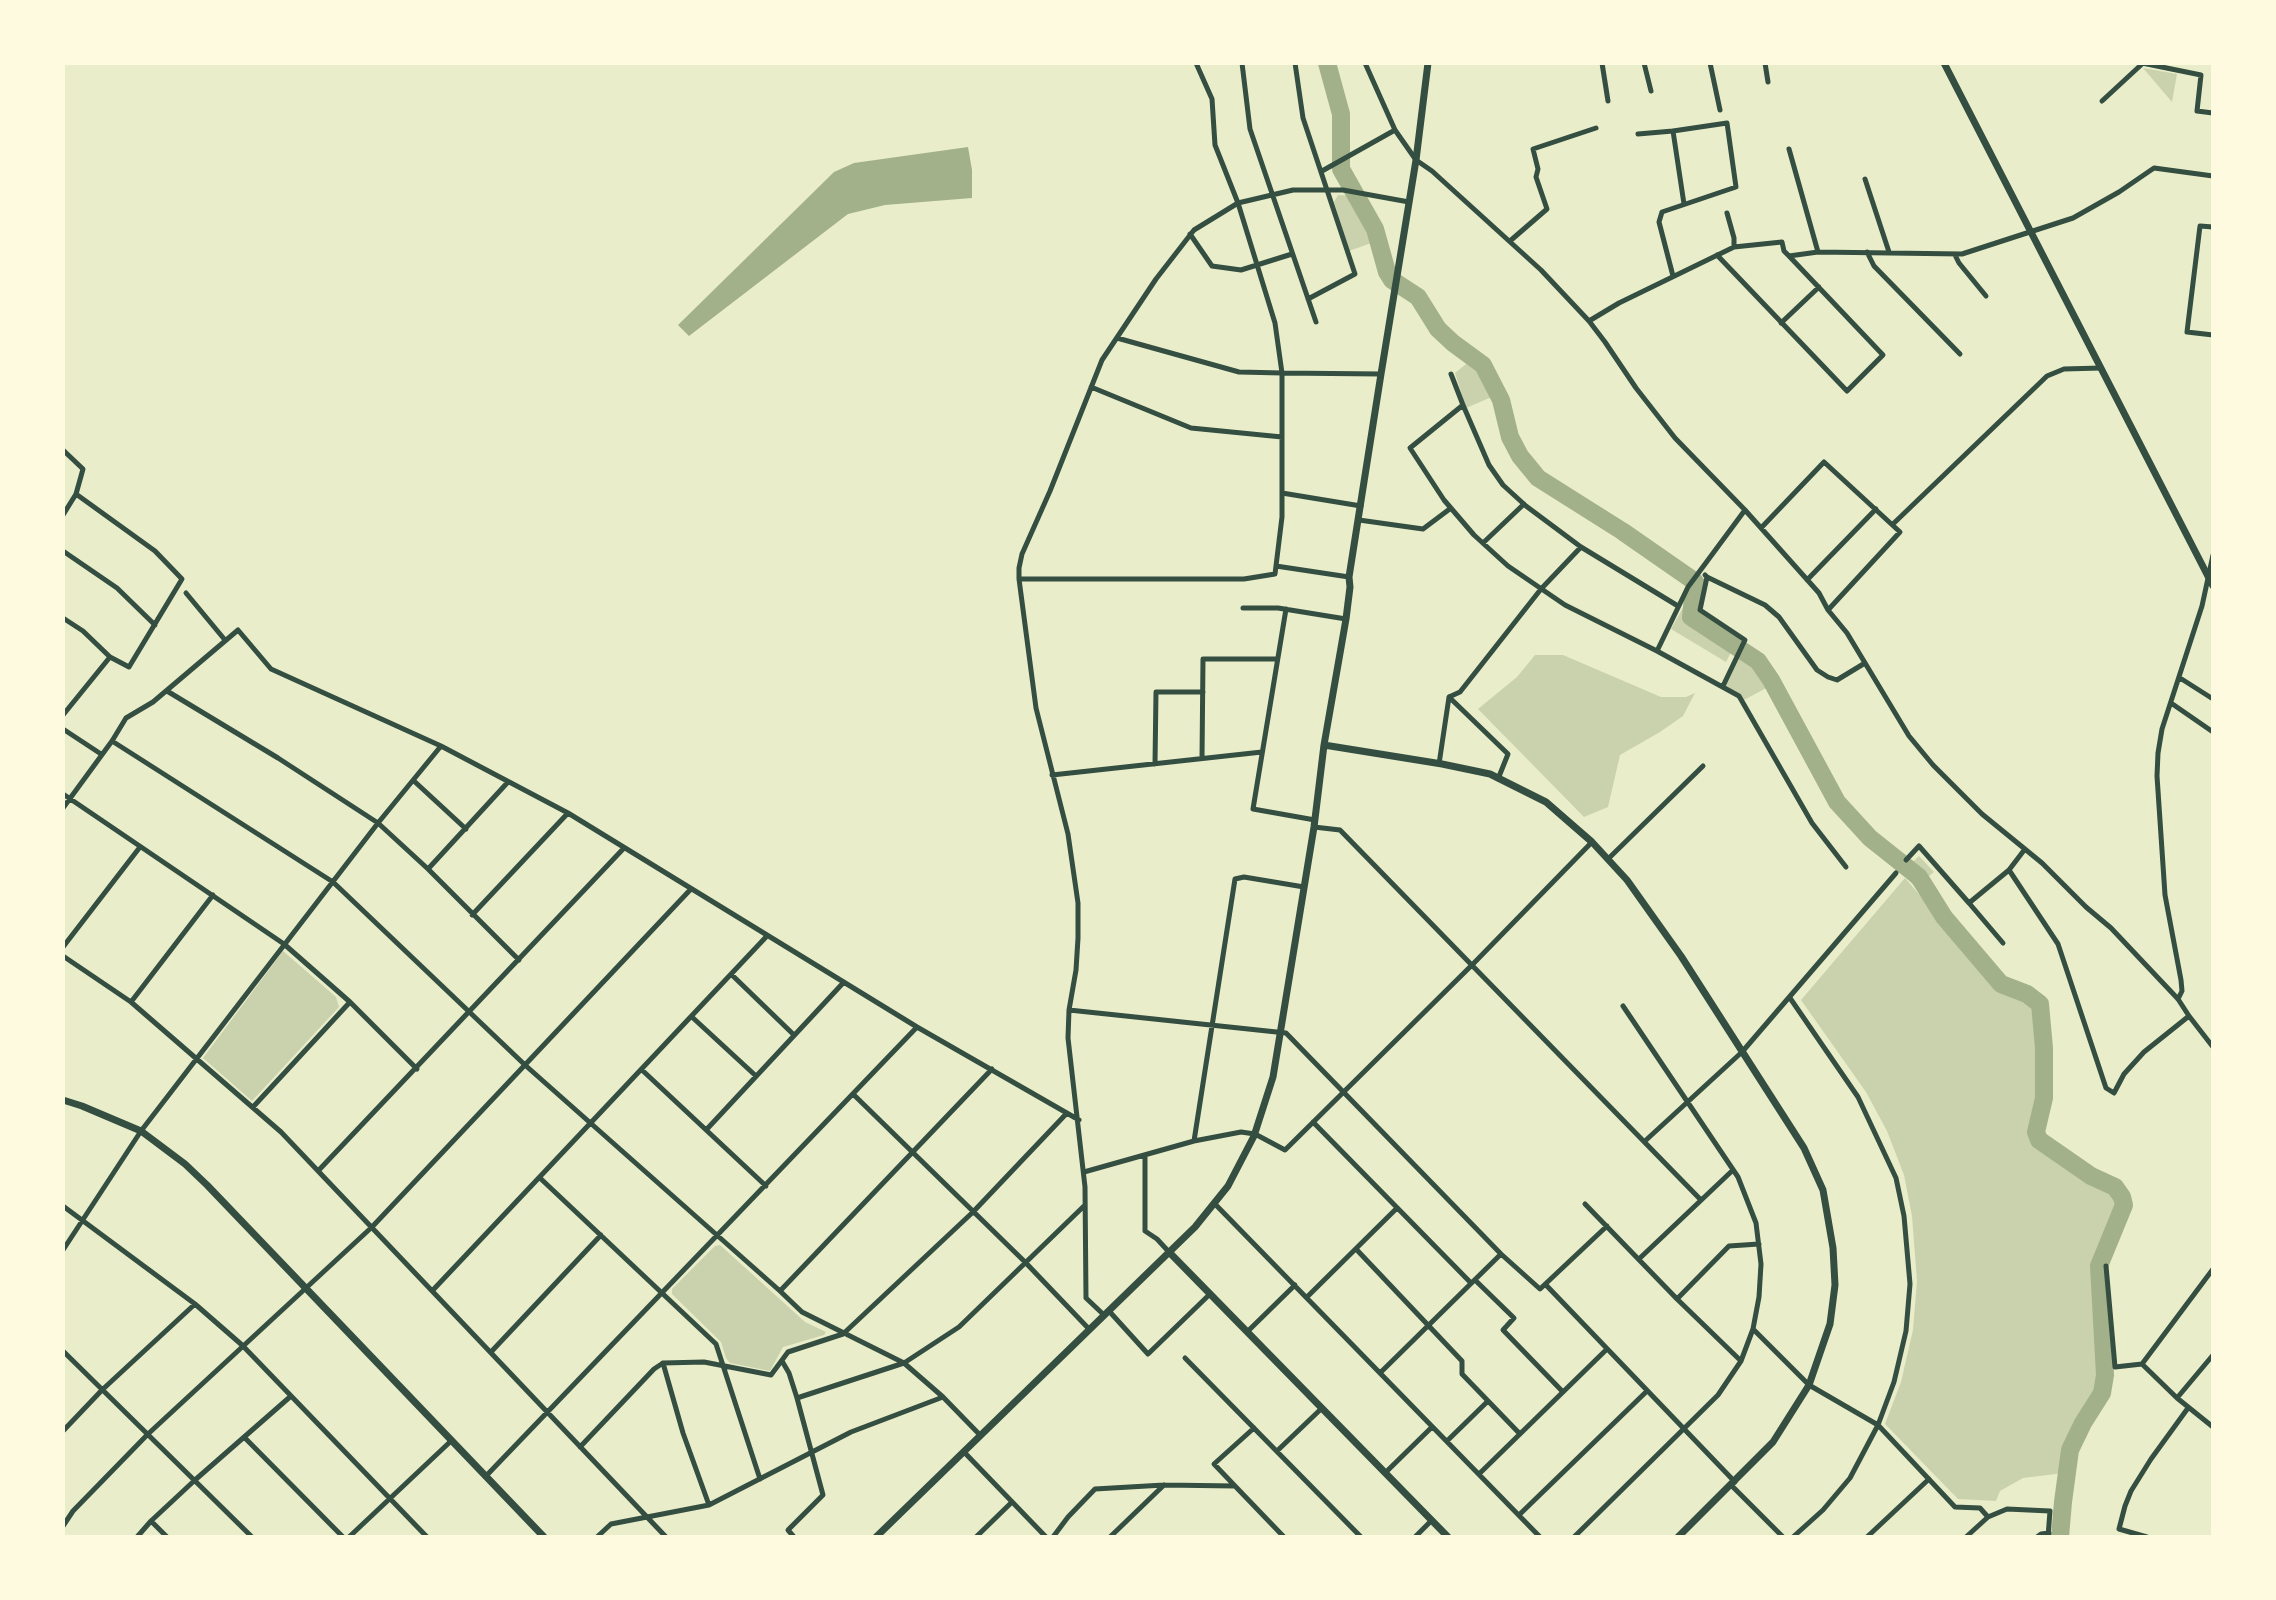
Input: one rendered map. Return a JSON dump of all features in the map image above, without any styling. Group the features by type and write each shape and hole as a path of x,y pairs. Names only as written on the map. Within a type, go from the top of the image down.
{"street":[{"path":"1019,579 1244,579 1275,574 1282,517 1282,373 1275,323 1237,202 1215,145 1212,99 1196,63"},
{"path":"1242,63 1250,129 1317,322"},
{"path":"1295,63 1303,118 1355,274 1308,299"},
{"path":"1365,63 1395,130 1416,159 1433,171 1541,270 1588,321 1675,438 1745,509 1819,593 1828,610 1847,633 1909,736 1933,765 1982,814 2025,849 2111,928 2178,999 2213,1047"},
{"path":"876,1537 1215,1204 1228,1186 1255,1134 1273,1077 1281,1032 1324,745 1346,619 1349,577 1416,159 1428,63"},
{"path":"1602,63 1608,101"},
{"path":"1644,63 1651,90"},
{"path":"1710,63 1720,110"},
{"path":"1765,63 1768,82"},
{"path":"1944,63 2213,586"},
{"path":"2102,101 2142,63 2200,75 2197,111 2213,113"},
{"path":"1638,134 1727,123 1736,187 1662,212 1659,222 1673,276"},
{"path":"1510,241 1548,209 1535,177 1538,169 1533,149 1596,128"},
{"path":"1322,171 1395,130"},
{"path":"1673,131 1684,204"},
{"path":"1789,149 1818,251"},
{"path":"1789,256 1818,251 1955,255 2073,218 2154,168 2213,176"},
{"path":"1865,179 1889,252"},
{"path":"1210,1294 1148,1354 1106,1313 1086,1298 1084,1172 1068,1038 1069,1010 1076,970 1078,903 1068,834 1034,698 1019,568 1022,554 1102,360 1156,279 1190,234 1202,223 1237,202 1293,190 1343,190 1409,202"},
{"path":"1727,213 1734,247"},
{"path":"2213,227 2200,226 2187,332 2213,335"},
{"path":"1190,234 1212,266 1241,270 1292,254"},
{"path":"1588,321 1673,276 1717,255 1734,247 1782,242 1784,251 1883,355 1847,391 1717,255"},
{"path":"1867,252 1874,266 1960,354"},
{"path":"1955,255 1986,296"},
{"path":"1781,323 1819,287"},
{"path":"1117,338 1240,372 1381,374"},
{"path":"1893,524 2047,376 2064,369 2101,368"},
{"path":"1451,374 1489,465 1503,485 1581,547 1678,606"},
{"path":"1091,387 1191,428 1282,437"},
{"path":"1463,405 1410,448 1451,508 1508,566 1565,605 1740,696 1812,822 1846,867"},
{"path":"63,450 83,469 76,494 63,515"},
{"path":"1761,528 1825,462 1900,532 1828,610"},
{"path":"1282,493 1361,506"},
{"path":"63,618 83,631 110,657 129,667 182,579 155,551 76,494"},
{"path":"1483,543 1524,504"},
{"path":"1359,520 1423,529 1451,508"},
{"path":"1657,651 1688,587 1745,509"},
{"path":"1807,580 1876,509"},
{"path":"1449,697 1460,692 1541,589 1581,547"},
{"path":"63,551 117,588 155,625"},
{"path":"2178,999 2182,991 2165,895 2157,776 2158,753 2162,729 2209,578 2213,555"},
{"path":"1276,566 1349,577"},
{"path":"1700,571 1706,577 1765,605 1779,617 1818,670 1828,677 1837,680 1865,663"},
{"path":"1706,577 1700,610 1745,640 1723,687"},
{"path":"186,593 225,640"},
{"path":"1243,608 1286,609 1346,619"},
{"path":"1286,609 1253,809 1340,830 1700,1199"},
{"path":"63,808 126,718 153,702 239,630 271,669 441,746 568,813 766,937 1079,1120"},
{"path":"63,715 110,657"},
{"path":"1202,758 1203,659 1276,659"},
{"path":"2179,678 2213,699"},
{"path":"167,691 378,823 519,960"},
{"path":"1155,764 1156,692 1203,692"},
{"path":"1439,764 1449,697"},
{"path":"1449,697 1508,754 1499,779"},
{"path":"2171,703 2213,732"},
{"path":"63,729 101,754"},
{"path":"112,741 333,882 525,1065 802,1312 904,1363 943,1397 980,1435"},
{"path":"1324,745 1490,774 1546,802 1592,842 1628,880 1682,956 1804,1148 1823,1190 1833,1248 1835,1285 1830,1324 1809,1385 1773,1442 1678,1537"},
{"path":"63,1250 141,1132 378,823 441,746"},
{"path":"1052,775 1262,752"},
{"path":"1608,859 1703,766"},
{"path":"414,780 466,829"},
{"path":"428,869 508,782"},
{"path":"63,794 285,944 417,1069"},
{"path":"471,915 568,813"},
{"path":"1084,1172 1194,1141 1241,1132 1255,1134 1285,1150 1592,842"},
{"path":"1906,860 1919,846 2003,943"},
{"path":"63,947 140,847"},
{"path":"318,1171 624,848"},
{"path":"1969,903 2008,870 2025,849"},
{"path":"2008,870 2058,944 2106,1088 2114,1093 2124,1074 2144,1052 2189,1017"},
{"path":"1645,1141 1742,1052 1896,873"},
{"path":"1194,1141 1235,879 1244,877 1304,887"},
{"path":"63,1526 73,1511 148,1434 372,1227 690,890"},
{"path":"131,1002 213,894"},
{"path":"433,1290 766,937"},
{"path":"63,956 131,1002 281,1132 666,1537"},
{"path":"732,975 794,1035"},
{"path":"707,1129 844,982"},
{"path":"1790,998 1858,1097 1896,1178 1904,1216 1910,1284 1906,1331 1894,1382 1878,1425 1850,1478 1823,1510 1793,1537"},
{"path":"253,1107 349,1002"},
{"path":"1574,1537 1718,1395 1741,1362 1753,1329 1759,1297 1759,1244 1748,1199 1733,1170 1689,1101 1623,1006"},
{"path":"1069,1010 1286,1033 1501,1254 1540,1289 1607,1226"},
{"path":"692,1017 756,1076"},
{"path":"486,1476 917,1027"},
{"path":"780,1291 992,1069"},
{"path":"642,1070 766,1186"},
{"path":"854,1095 1025,1262 1089,1329"},
{"path":"63,1100 141,1132 185,1164 544,1537"},
{"path":"580,1447 654,1369 663,1363 704,1362 771,1375 788,1352 843,1334 973,1212 1067,1113"},
{"path":"1313,1122 1397,1208 1514,1318 1503,1330 1563,1392"},
{"path":"1145,1155 1145,1231 1157,1239 1448,1537"},
{"path":"1640,1258 1733,1170"},
{"path":"540,1178 716,1344 726,1367 760,1479"},
{"path":"1215,1204 1540,1537"},
{"path":"1585,1204 1741,1362"},
{"path":"63,1206 195,1304 242,1345 427,1537"},
{"path":"797,1398 904,1363 959,1327 1084,1206"},
{"path":"1307,1297 1397,1208"},
{"path":"491,1352 601,1235"},
{"path":"1677,1299 1729,1246 1759,1244"},
{"path":"1356,1249 1462,1360 1462,1374 1520,1434"},
{"path":"1380,1373 1501,1254"},
{"path":"2106,1266 2115,1367 2142,1364 2213,1269"},
{"path":"1247,1332 1294,1284"},
{"path":"1546,1285 1783,1537"},
{"path":"63,1431 102,1390 195,1304"},
{"path":"1753,1329 1809,1385 1878,1425 1955,1507 1980,1508 1988,1517"},
{"path":"1479,1474 1607,1349"},
{"path":"63,1351 252,1537"},
{"path":"2177,1398 2213,1354"},
{"path":"1185,1358 1362,1537"},
{"path":"780,1537 823,1495 797,1398 789,1373 782,1362"},
{"path":"663,1363 683,1433 709,1505"},
{"path":"2142,1364 2188,1408 2213,1427"},
{"path":"1519,1516 1647,1391"},
{"path":"137,1537 195,1480 292,1396"},
{"path":"597,1537 611,1524 709,1505 851,1432 943,1397"},
{"path":"1447,1441 1488,1401"},
{"path":"1277,1451 1322,1408"},
{"path":"2117,1537 2131,1491 2188,1408"},
{"path":"1385,1473 1432,1427"},
{"path":"1254,1428 1214,1464 1284,1537"},
{"path":"245,1438 343,1537"},
{"path":"349,1537 451,1441"},
{"path":"964,1451 1046,1537"},
{"path":"1867,1537 1929,1479"},
{"path":"1053,1537 1068,1517 1096,1489 1164,1485 1235,1486"},
{"path":"1110,1537 1164,1485"},
{"path":"976,1537 1012,1502"},
{"path":"1966,1537 1988,1517 2007,1509 2050,1511 2049,1535 2041,1534 2038,1537"},
{"path":"1415,1537 1432,1520"},
{"path":"151,1521 167,1537"},
{"path":"2119,1529 2147,1537"},
{"path":"788,1530 794,1537"}],"shaded area":[{"path":"2143,68 2177,74 2172,102"},
{"path":"968,147 972,170 972,198 885,205 848,214 689,336 678,325 834,172 854,163"},
{"path":"1338,195 1354,196 1377,241 1349,251 1334,202"},
{"path":"1471,360 1478,367 1494,396 1466,408 1455,373"},
{"path":"1689,597 1688,617 1733,648 1726,662 1671,629"},
{"path":"1740,654 1756,663 1770,686 1744,700 1740,694 1724,686"},
{"path":"1535,655 1563,655 1661,697 1686,697 1695,693 1683,716 1620,755 1608,807 1584,817 1478,709 1517,677"},
{"path":"1919,856 1934,872 1920,883 1920,893 1902,872"},
{"path":"1905,878 1998,986 2031,1001 2038,1009 2041,1088 2034,1128 2035,1139 2086,1176 2114,1190 2120,1197 2121,1205 2097,1266 2103,1374 2100,1393 2081,1422 2069,1450 2064,1473 2023,1478 2000,1491 1996,1501 1958,1499 1885,1424 1901,1382 1913,1330 1917,1281 1912,1216 1904,1175 1887,1131 1866,1092 1801,1000"},
{"path":"283,951 336,997 339,1007 252,1101 203,1058"},
{"path":"720,1245 805,1322 826,1332 824,1335 783,1347 770,1371 730,1363 721,1342 672,1294 672,1289 715,1246"}],"waterway":[{"path":"1327,63 1341,114 1341,169 1375,229 1387,272 1392,280 1418,297 1438,329 1483,365 1501,400 1510,437 1520,456 1538,478 1694,581 1697,585 1691,617 1758,661 1837,802 1870,838 1919,877 1944,917 2001,984 2027,994 2040,1004 2044,1048 2044,1098 2036,1132 2039,1140 2091,1176 2115,1187 2124,1205 2099,1266 2105,1375 2102,1393 2070,1450 2060,1537"}]}
